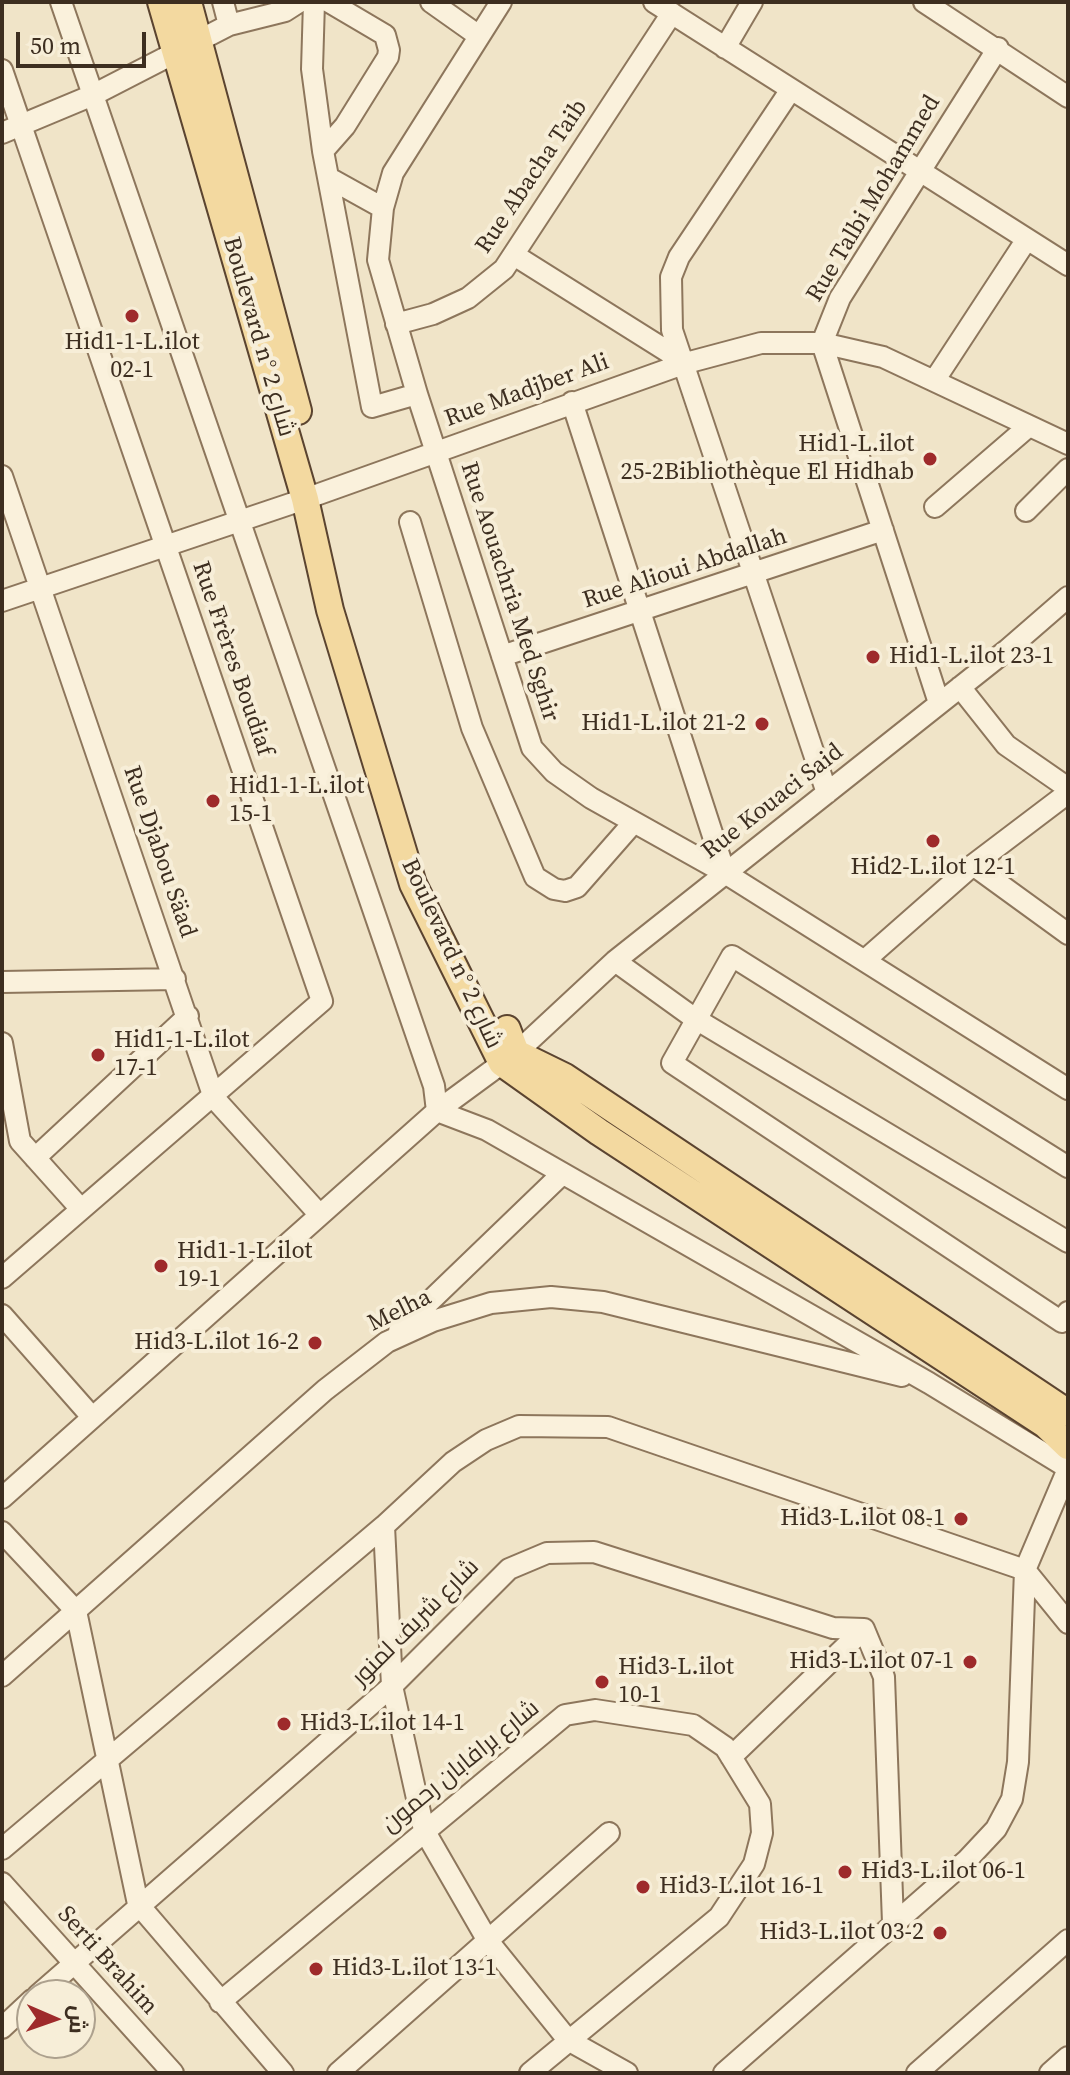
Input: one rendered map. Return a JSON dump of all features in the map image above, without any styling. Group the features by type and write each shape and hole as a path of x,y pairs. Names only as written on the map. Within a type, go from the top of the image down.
{"main road":[{"name":"Boulevard n° شارع 2","path":"161,2 312,496"},
{"name":"Boulevard n° شارع 2","path":"188,2 312,496 330,610 413,884 509,1058 599,1132 1046,1425 1068,1446"},
{"name":"Boulevard n° شارع 2","path":"509,1058 565,1077 1068,1413"}],"street":[{"path":"61,2 434,1086 437,1111 487,1130 929,1383 1068,1469 1025,1570 1018,1762 1012,1799 996,1829 967,1860 724,2073"},
{"path":"223,2 229,25"},
{"path":"11,129 93,95 229,25 285,11 299,2"},
{"path":"314,2 312,69 323,151 372,407 417,394"},
{"path":"323,151 352,115 389,50 385,35 329,2"},
{"path":"431,2 479,36"},
{"name":"Rue Aouachria Med Sghir","path":"501,2 393,173 383,208 378,260 417,394 532,748 566,780 725,873 1068,1089"},
{"path":"725,48 752,2"},
{"path":"924,2 946,9 1068,97"},
{"path":"663,8 1068,265"},
{"name":"Rue Abacha Taib","path":"396,324 433,314 468,298 504,269 663,8"},
{"name":"Rue Talbi Mohammed","path":"939,703 822,343 840,298 998,48"},
{"name":"Rue Frères Boudiaf","path":"2,70 11,129 165,545 322,1001 214,1098 80,1208 2,1278"},
{"path":"790,91 679,257 671,277 672,330 686,363 827,793"},
{"path":"329,178 383,208"},
{"path":"934,381 1027,239"},
{"path":"514,255 686,363"},
{"name":"Rue Madjber Ali","path":"2,601 312,496 686,363 761,343 822,343 883,357 1068,444"},
{"path":"572,402 725,873"},
{"path":"935,507 1029,426"},
{"path":"1026,511 1068,469"},
{"name":"Rue Djabou Säad","path":"2,476 214,1098 319,1214"},
{"path":"410,522 472,728 535,877 554,889 565,891 577,887 634,822"},
{"name":"Rue Alioui Abdallah","path":"502,656 883,530"},
{"name":"Rue Kouaci Said","path":"2,1498 437,1111 509,1058 615,961 960,687 1068,597"},
{"path":"865,960 973,865 1068,790 1006,745 960,687"},
{"path":"973,865 1068,934"},
{"path":"1068,1167 732,956 694,1018 672,1063 1062,1322 1068,1312"},
{"path":"615,961 694,1018 1068,1242"},
{"path":"2,982 175,979"},
{"path":"35,1158 188,1016"},
{"path":"2,1043 20,1141 80,1208"},
{"path":"387,1342 561,1175"},
{"name":"Melha","path":"2,1676 325,1390 387,1342 433,1321 491,1303 551,1297 603,1302 929,1383"},
{"path":"2,1315 92,1417"},
{"path":"2,1849 384,1526 453,1462 486,1440 519,1426 608,1427 1025,1570 1068,1623"},
{"path":"384,1526 392,1686 424,1830 488,1941 568,2040 627,2073"},
{"path":"2,1532 76,1611 138,1904 283,2073"},
{"name":"شارع شريف لمنور","path":"55,1979 392,1686 509,1569 547,1553 594,1552 833,1628 864,1629"},
{"path":"731,1757 864,1629 884,1677 893,1923"},
{"name":"شارع برافابان رحمون","path":"220,2002 565,1715 595,1710 693,1725 725,1747 760,1804 762,1833 754,1864 719,1917 530,2073"},
{"path":"338,2073 609,1833"},
{"name":"Serti Brahim","path":"2,1883 173,2073"},
{"path":"917,2073 1068,1940"},
{"path":"1050,2073 1068,2057"}],"place":[{"name":"Hid1-1-L.ilot 02-1","path":"132,316"},
{"name":"Hid1-L.ilot 25-2Bibliothèque El Hidhab","path":"930,459"},
{"name":"Hid1-L.ilot 23-1","path":"873,657"},
{"name":"Hid1-L.ilot 21-2","path":"762,724"},
{"name":"Hid1-1-L.ilot 15-1","path":"213,801"},
{"name":"Hid2-L.ilot 12-1","path":"933,841"},
{"name":"Hid1-1-L.ilot 17-1","path":"98,1055"},
{"name":"Hid1-1-L.ilot 19-1","path":"161,1266"},
{"name":"Hid3-L.ilot 16-2","path":"315,1343"},
{"name":"Hid3-L.ilot 08-1","path":"961,1519"},
{"name":"Hid3-L.ilot 07-1","path":"970,1662"},
{"name":"Hid3-L.ilot 10-1","path":"602,1682"},
{"name":"Hid3-L.ilot 14-1","path":"284,1724"},
{"name":"Hid3-L.ilot 06-1","path":"845,1872"},
{"name":"Hid3-L.ilot 16-1","path":"643,1887"},
{"name":"Hid3-L.ilot 03-2","path":"940,1933"},
{"name":"Hid3-L.ilot 13-1","path":"316,1969"}]}
